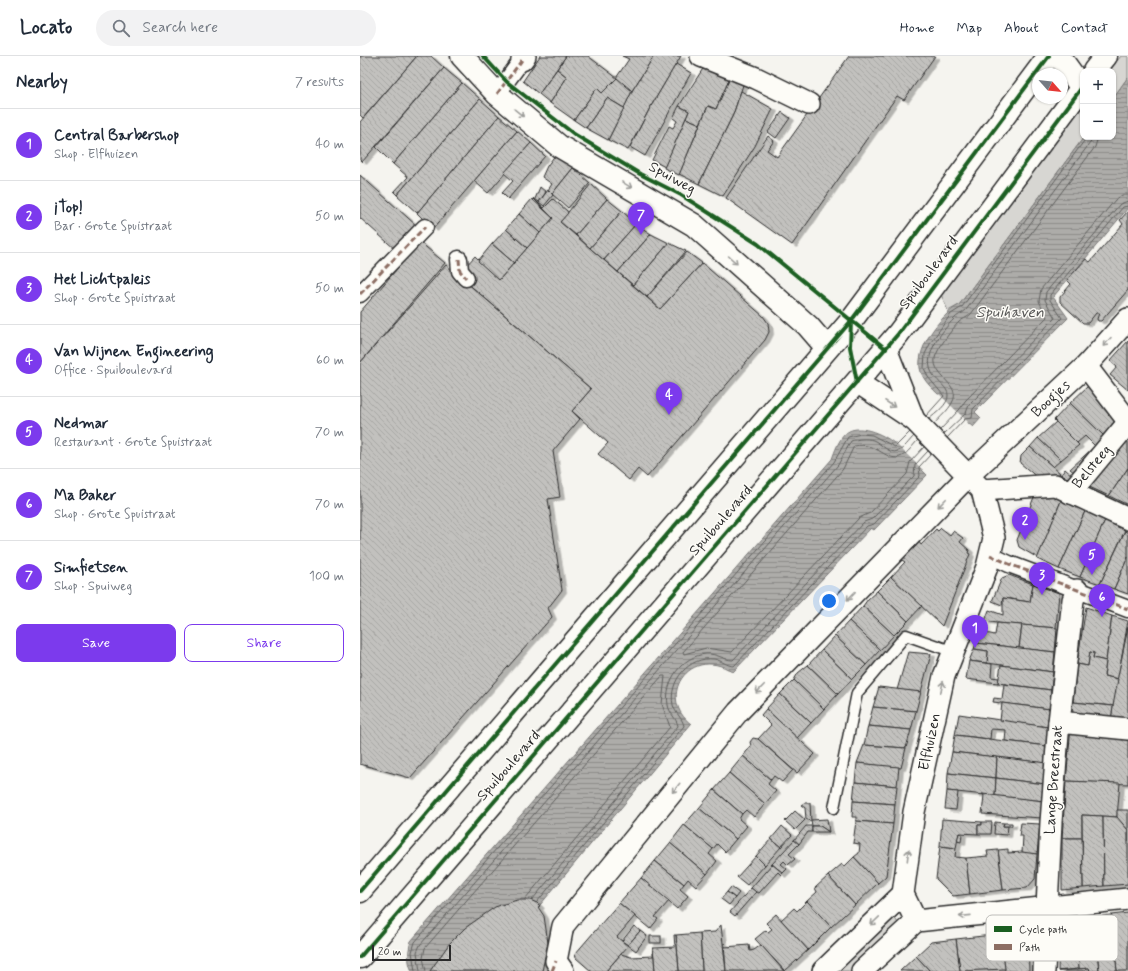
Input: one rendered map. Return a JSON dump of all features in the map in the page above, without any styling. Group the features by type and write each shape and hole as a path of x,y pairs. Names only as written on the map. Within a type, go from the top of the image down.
{"street":[{"name":"Spuiweg","path":"462,56 497,94 559,146 694,225 808,326 827,348"},
{"path":"701,56 756,78 809,104"},
{"name":"Spuiboulevard","path":"360,891 868,299 1049,56"},
{"path":"1059,56 1080,84"},
{"path":"1096,68 1106,56"},
{"path":"497,94 523,58"},
{"name":"Spuiboulevard","path":"360,957 886,349 1080,90"},
{"path":"360,294 425,226"},
{"path":"459,259 460,271 466,278"},
{"name":"Boogjes","path":"975,482 1086,366 1128,319"},
{"path":"886,349 914,420"},
{"path":"1086,366 1128,422"},
{"path":"857,382 914,420 975,482 1055,484 1070,493 1128,519"},
{"name":"Belsteeg","path":"1070,493 1128,422"},
{"path":"557,968 563,926 738,712 975,482"},
{"name":"Elfhuizen","path":"903,894 914,812 944,676 989,561 994,538 975,482"},
{"path":"989,561 1077,590 1128,609"},
{"name":"Lange Breestraat","path":"1046,915 1059,722 1073,600 1077,590"},
{"path":"1059,722 1128,729"},
{"path":"823,971 903,894 916,921"},
{"path":"862,971 916,921 1128,900"},
{"name":"Lange Breestraat","path":"1044,961 1044,971"}],"lane":[{"path":"834,808 858,692 906,634 954,652"}],"shaded area":[{"path":"1121,56 1128,56 1128,77 1116,94 1116,68 1111,68"},
{"path":"1080,109 1080,140 1082,140 959,305 948,311 940,292"},
{"path":"894,917 900,926 853,971 836,971"}],"water":[{"name":"Spuihaven","path":"1128,77 1128,208 1053,297 1068,318 975,412 981,418 973,427 967,422 922,470 927,475 874,530 871,528 733,672 718,665 704,664 692,669 683,677 677,688 676,700 681,713 691,724 485,971 412,971 408,956 411,941 832,459 845,434 856,429 863,429 877,433 894,443 940,396 925,380 921,372 920,359 926,341 945,316 959,305 1082,140 1116,140 1116,94"}],"pier":[{"path":"939,394 968,422 923,470 894,442"}],"building":[{"path":"360,56 417,56 363,118 360,115"},
{"path":"417,56 431,56 444,68 362,162 360,160 360,122"},
{"path":"540,56 566,56 539,94 523,81"},
{"path":"566,56 588,56 617,78 602,93 597,88 574,120 550,103 567,77 557,69"},
{"path":"622,56 654,56 632,91 616,78 629,59"},
{"path":"654,56 681,56 650,108 628,150 608,140 632,91"},
{"path":"849,56 935,56 904,100 897,96 792,245 726,198 768,136 774,141 767,150 777,157"},
{"path":"676,64 691,73 645,156 630,147 650,108"},
{"path":"704,67 730,78 716,109 708,106 700,124 686,118 689,111 679,106"},
{"path":"444,68 462,83 393,164 376,147"},
{"path":"557,69 567,77 550,103 539,94"},
{"path":"617,78 632,91 624,108 607,98 586,128 574,120 597,88 602,93"},
{"path":"730,78 743,85 733,115 699,184 679,174 708,106 716,109"},
{"path":"462,83 480,99 397,195 394,192 408,177 393,164"},
{"path":"741,91 773,109 755,146 723,196 699,184 733,115"},
{"path":"607,98 624,108 608,140 586,128"},
{"path":"480,99 499,116 417,213 397,195"},
{"path":"679,106 689,111 665,167 652,160 669,126 673,128 677,121 673,118"},
{"path":"782,112 790,118 776,138 768,132"},
{"path":"499,116 517,131 433,229 417,213"},
{"path":"686,118 700,124 679,175 664,168"},
{"path":"517,131 531,143 488,193 474,181"},
{"path":"531,143 545,156 508,199 502,193 513,181 504,173"},
{"path":"556,154 573,168 552,194 548,190 552,184 542,177 547,166"},
{"path":"573,168 590,183 568,208 552,194"},
{"path":"360,175 417,226 396,250 360,218"},
{"path":"591,184 607,199 576,235 560,222"},
{"path":"540,187 546,192 539,202 535,199"},
{"path":"548,190 553,195 544,206 539,202"},
{"path":"533,198 544,208 553,199 567,211 568,213 560,222 660,309 702,263 763,316 768,323 769,332 765,340 647,477 638,469 629,480 598,454 608,443 572,411 591,389 465,281 464,268 475,256 499,280 553,218"},
{"path":"532,199 553,218 540,233 519,214"},
{"path":"607,199 622,211 590,248 576,235"},
{"path":"622,211 636,224 604,260 590,248"},
{"path":"1128,211 1128,290 1101,321 1098,321 1097,319 1099,313 1096,313 1088,323 1083,323 1060,302 1060,297 1071,284 1067,280 1086,259 1090,262 1123,224 1120,220"},
{"path":"519,214 540,233 527,248 506,229"},
{"path":"636,224 651,234 618,272 604,260"},
{"path":"506,229 527,248 514,263 492,244"},
{"path":"651,234 669,243 633,285 618,272"},
{"path":"420,242 445,263 360,363 360,312"},
{"path":"669,243 686,251 647,297 633,285"},
{"path":"492,244 514,263 499,280 478,261"},
{"path":"687,252 702,263 660,309 647,297"},
{"path":"446,265 591,389 572,411 580,419 553,451 560,497 548,499 562,590 548,608 552,617 410,778 360,764 360,363"},
{"path":"1128,341 1128,390 1110,375 1117,367 1110,361"},
{"path":"1088,386 1118,424 1105,437 1070,403"},
{"path":"1070,403 1105,437 1095,446 1085,436 1077,443 1054,420"},
{"path":"1056,422 1079,445 1061,460 1038,438"},
{"path":"1121,437 1128,442 1128,468 1109,496 1083,484"},
{"path":"1038,438 1061,460 1053,467 1030,447"},
{"path":"1096,445 1101,450 1079,476 1070,469"},
{"path":"1030,447 1060,473 1056,478 1038,478 1020,463 1021,456"},
{"path":"1128,468 1128,505 1109,496"},
{"path":"1065,469 1074,477 1072,479 1061,475"},
{"path":"1036,492 1063,496 1038,558 1019,547 1017,540"},
{"path":"1063,496 1087,507 1059,569 1037,559"},
{"path":"1087,507 1107,516 1080,577 1059,569"},
{"path":"1105,520 1126,528 1100,584 1080,577"},
{"path":"941,528 950,535 953,531 963,538 960,542 969,550 968,553 970,554 942,626 891,577 905,562 902,560 919,542 921,545 936,529 938,531"},
{"path":"1125,531 1128,533 1128,557 1114,589 1100,584"},
{"path":"1128,557 1128,594 1114,589"},
{"path":"1009,575 1033,584 1030,602 1003,598 1002,605 992,601 1002,578"},
{"path":"891,577 922,606 908,621 877,591"},
{"path":"1033,584 1059,593 1056,628 985,621 989,610 1003,615 1003,598 1030,602"},
{"path":"877,591 908,621 894,635 863,606"},
{"path":"863,606 894,635 880,650 849,621"},
{"path":"1086,607 1112,616 1106,661 1093,658 1094,653 1090,652 1088,666 1077,664"},
{"path":"1112,616 1128,621 1118,679 1104,676"},
{"path":"849,621 880,650 866,665 835,636"},
{"path":"997,623 1022,625 1019,648 976,643 981,632 995,635"},
{"path":"1022,625 1057,628 1055,652 1019,648"},
{"path":"1128,627 1128,722 1111,720 1114,696"},
{"path":"835,636 866,665 852,679 822,650"},
{"path":"976,643 1055,652 1053,672 987,663 988,651 974,649"},
{"path":"974,649 988,651 987,663 969,661"},
{"path":"822,650 852,679 838,694 808,665"},
{"path":"908,652 931,654 921,692 897,690"},
{"path":"1090,652 1094,653 1093,658 1106,661 1104,676 1118,679 1113,706 1073,702 1077,664 1088,666"},
{"path":"969,661 992,664 991,677 999,678 998,683 966,679"},
{"path":"808,665 838,694 824,709 794,680 798,673"},
{"path":"1001,665 1053,672 1051,690 998,683"},
{"path":"794,680 824,709 811,723 780,694"},
{"path":"1004,684 1051,690 1050,709 993,702 994,698 1002,699"},
{"path":"879,687 921,692 916,711 873,707"},
{"path":"780,694 811,723 797,738 766,709"},
{"path":"1073,702 1113,706 1111,720 1071,717"},
{"path":"1002,703 1050,709 1048,727 1000,721"},
{"path":"873,707 916,711 911,730 868,726"},
{"path":"766,709 815,754 797,773 758,739 771,725 761,715"},
{"path":"959,714 1048,727 1047,746 1005,741 1006,730 991,729 990,739 955,735"},
{"path":"868,726 911,730 906,748 864,745"},
{"path":"1071,727 1128,735 1128,784 1066,781"},
{"path":"955,735 1047,746 1046,763 952,752"},
{"path":"753,738 758,739 793,770 782,782 774,776 771,780 743,756 751,746 750,742"},
{"path":"864,745 906,748 901,768 857,763"},
{"path":"952,752 997,757 996,778 948,773"},
{"path":"743,756 771,780 768,784 776,791 765,804 729,773"},
{"path":"997,757 1047,763 1045,784 996,778"},
{"path":"857,763 899,767 897,786 855,782"},
{"path":"729,773 765,804 754,817 746,810 742,814 714,790"},
{"path":"948,773 996,778 995,796 947,791"},
{"path":"996,778 1045,784 1044,801 995,796"},
{"path":"1066,781 1120,783 1117,817 1082,815 1082,838 1062,838"},
{"path":"855,782 897,786 895,804 853,801"},
{"path":"714,790 742,814 739,819 747,826 736,839 699,808"},
{"path":"947,791 958,792 956,810 945,809"},
{"path":"982,794 1044,801 1042,818 982,814 984,795"},
{"path":"853,801 895,804 893,824 856,821 856,817 852,817"},
{"path":"804,803 810,803 811,822 806,819 805,808 801,805"},
{"path":"699,808 736,839 725,852 717,844 713,849 684,825"},
{"path":"1117,810 1128,810 1128,830 1117,818"},
{"path":"795,811 805,820 795,830 785,821"},
{"path":"1082,815 1103,816 1104,886 1083,888"},
{"path":"1103,816 1117,817 1128,830 1128,884 1104,886"},
{"path":"827,819 829,832 820,826 812,826 811,820"},
{"path":"942,819 982,822 982,825 978,825 978,834 959,833 956,848 940,846"},
{"path":"856,821 893,824 886,876 878,883 854,857 859,853 860,844 853,843"},
{"path":"982,822 992,822 991,834 978,834 978,825 982,825"},
{"path":"995,822 1004,823 1003,826 1008,826 1007,835 994,834"},
{"path":"1004,823 1012,823 1012,826 1003,826"},
{"path":"1021,823 1040,824 1037,854 1022,853 1023,836 1019,836"},
{"path":"684,825 713,849 709,854 717,861 707,874 670,843"},
{"path":"782,826 792,835 781,847 771,839"},
{"path":"806,826 812,826 812,832 808,832 799,844 794,840"},
{"path":"812,826 820,826 829,832 812,832"},
{"path":"959,833 962,834 961,842 957,841"},
{"path":"1062,838 1082,838 1083,888 1062,890"},
{"path":"771,839 781,847 765,865 756,856"},
{"path":"794,840 799,844 789,854 795,859 788,865 784,861 781,864 787,869 783,873 772,864"},
{"path":"670,843 707,874 696,886 688,879 684,884 655,861"},
{"path":"940,846 956,848 955,857 966,858 970,894 953,896 936,879"},
{"path":"1008,849 1008,853 1022,852 1037,854 1035,879 1027,888 1003,890 998,850"},
{"path":"998,850 1003,890 970,894 966,858 988,856 987,851"},
{"path":"756,856 765,865 747,885 737,877"},
{"path":"854,857 878,883 855,905 828,876 842,864 844,867"},
{"path":"655,861 684,884 680,889 688,896 677,909 641,878"},
{"path":"772,864 783,873 781,875 778,872 759,893 756,892 751,888"},
{"path":"828,876 855,905 831,927 807,901 817,892 815,888"},
{"path":"641,878 669,901 655,917 658,919 650,929 619,903"},
{"path":"731,887 739,893 735,898 727,892"},
{"path":"751,888 756,892 735,916 730,912"},
{"path":"727,892 735,898 729,905 721,899"},
{"path":"517,900 530,900 537,903 540,906 538,907 544,916 548,943 542,971 430,971 449,944 465,928 495,907"},
{"path":"807,901 831,927 808,950 781,920 794,908 797,911"},
{"path":"619,903 635,916 617,937 628,946 606,971 591,971 576,958 575,954"},
{"path":"1128,913 1128,971 1117,971 1116,961 1118,961 1118,915 1111,915"},
{"path":"776,914 808,950 785,971 755,939 766,930 768,932 772,929 766,923"},
{"path":"721,925 726,971 702,971 700,933 715,932"},
{"path":"634,926 640,931 628,945 622,941"},
{"path":"640,931 647,936 636,951 628,945"},
{"path":"700,933 702,971 679,971 676,935"},
{"path":"674,935 676,935 679,971 655,971 653,948 675,947"},
{"path":"650,936 661,936 661,943 650,943"},
{"path":"986,936 986,961 1004,961 1005,969 960,971 956,939"},
{"path":"956,939 960,971 930,971 916,956 931,942"},
{"path":"724,943 725,947 749,945 750,951 761,945 784,971 726,971"},
{"path":"653,948 655,971 606,971 621,954 631,957 653,956"},
{"path":"916,956 930,971 900,971"},
{"path":"1004,961 1029,961 1029,971 1005,971"},
{"path":"1058,961 1078,961 1079,969 1058,971"},
{"path":"1078,961 1098,961 1099,971 1090,971 1089,968 1079,969"},
{"path":"1098,961 1116,961 1117,971 1099,971"},
{"path":"1089,968 1090,971 1058,971"}],"marked path":[{"path":"497,94 522,60"},
{"path":"360,294 425,227"},
{"path":"459,259 460,271 466,278"},
{"path":"990,555 1009,564 1128,609"},
{"path":"552,971 556,961"}],"cycle path":[{"path":"483,56 507,82 574,134 640,174 681,195 758,244 886,349"},
{"path":"360,891 851,321 1049,56"},
{"path":"360,957 898,334 1080,90"},
{"path":"851,321 850,347 857,382"}],"place":[{"name":"Simfietsen","path":"641,235"},
{"name":"Van Wijnen Engineering","path":"669,415"},
{"name":"¡Top!","path":"1025,540"},
{"name":"Nedmar","path":"1092,575"},
{"name":"Het Lichtpaleis","path":"1042,595"},
{"name":"Ma Baker","path":"1102,617"},
{"name":"Central Barbershop","path":"975,648"}]}
